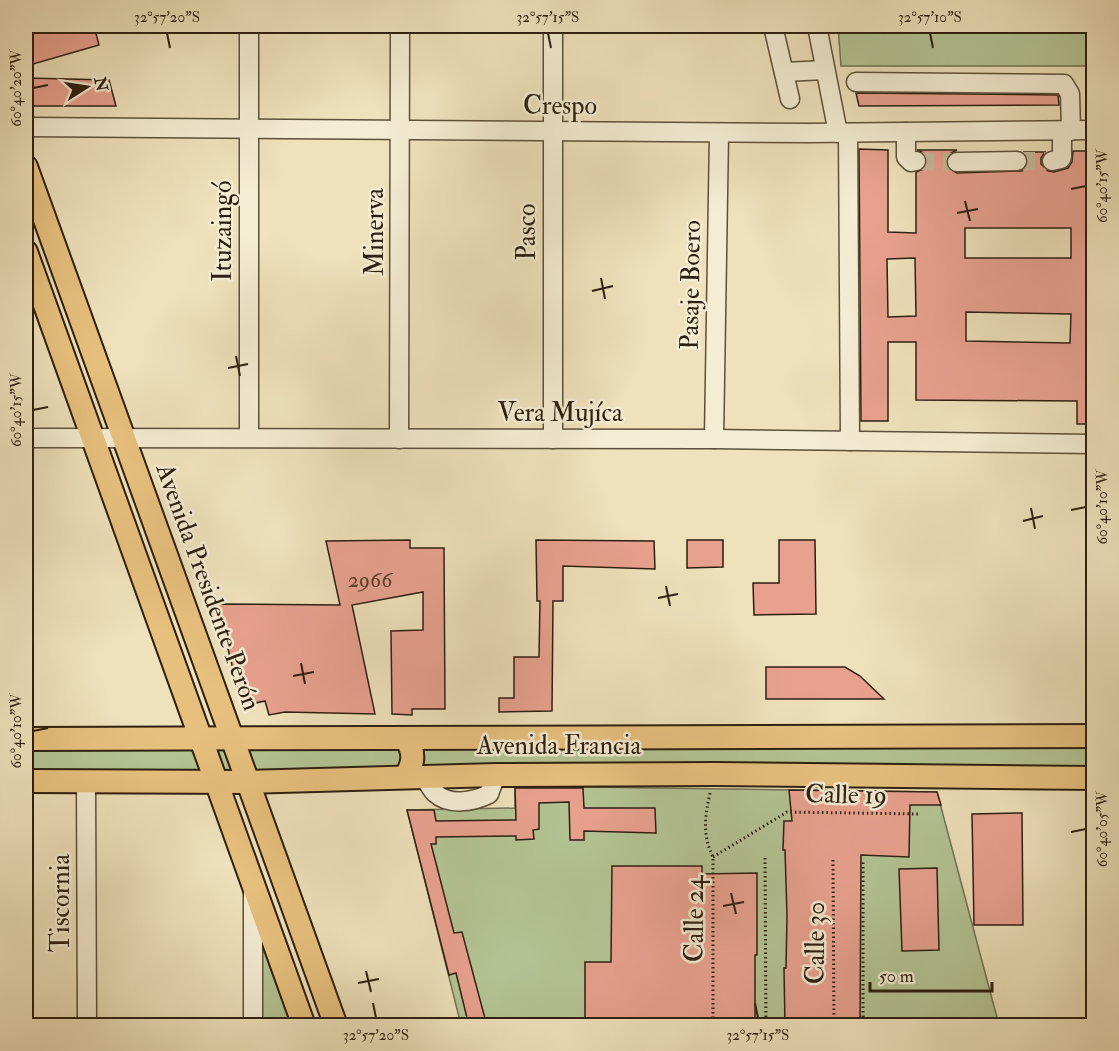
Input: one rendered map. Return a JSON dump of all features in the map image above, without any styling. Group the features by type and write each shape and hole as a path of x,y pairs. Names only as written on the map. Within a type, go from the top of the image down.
{"main road":[{"name":"Avenida Presidente Perón","path":"26,167 336,1026"},
{"path":"26,252 304,1026"},
{"name":"Avenida Francia","path":"26,739 1094,736"},
{"path":"715,774 723,738"},
{"path":"403,739 411,746 412,762 408,777"},
{"name":"Avenida Francia","path":"26,781 248,782 496,775 715,774 1094,778"}],"street":[{"name":"Ituzaingó","path":"249,26 249,437"},
{"name":"Minerva","path":"399,439 400,26"},
{"name":"Pasco","path":"553,26 553,439"},
{"path":"773,26 790,99"},
{"path":"817,26 825,70 843,133 850,441"},
{"path":"784,72 825,70"},
{"path":"856,82 1064,84 1070,94 1062,157 1052,161"},
{"name":"Crespo","path":"26,127 719,133 1094,130"},
{"path":"906,132 906,157 911,162 916,161"},
{"name":"Pasaje Boero","path":"714,439 719,133"},
{"path":"957,162 1017,161"},
{"name":"Vera Mujíca","path":"26,438 714,439 1094,444"},
{"name":"Tiscornia","path":"86,781 87,1026"},
{"path":"253,881 253,1026"}],"path":[{"name":"Calle 19","path":"713,857 787,812 920,814"},
{"name":"Calle 24","path":"705,815 706,842 713,857 713,1026"},
{"path":"765,858 766,1026"},
{"name":"Calle 30","path":"833,860 834,1026"},
{"path":"863,860 863,1026"}],"green space":[{"path":"838,26 1093,26 1093,66 841,66"},
{"path":"1093,736 1094,778 26,781 26,739"},
{"path":"515,786 937,792 999,1025 461,1025 407,810 515,808"},
{"path":"261,946 265,946 295,1025 258,1026"}],"building":[{"path":"26,26 94,26 99,45 26,66"},
{"path":"26,78 109,80 116,106 30,106 26,101"},
{"path":"856,93 1058,95 1059,105 859,106"},
{"path":"859,149 888,150 888,232 916,233 916,172 924,169 927,159 924,153 917,150 957,150 951,153 946,162 948,168 957,173 1022,171 1028,161 1024,152 1045,152 1041,158 1041,164 1048,171 1054,172 1068,168 1072,162 1073,151 1094,151 1094,424 1077,424 1077,401 916,400 916,342 888,342 888,421 861,421","holes":["965,228 1071,228 1071,258 965,258","915,258 916,316 888,317 887,259","966,312 1071,314 1070,343 966,341"]},
{"path":"410,540 410,548 444,548 445,709 412,709 412,715 392,714 391,631 423,630 423,592 352,605 375,714 285,712 269,715 265,701 242,706 217,604 340,605 326,541"},
{"path":"536,540 654,541 655,569 563,566 563,601 553,601 552,711 499,712 499,698 514,698 514,657 539,657 540,601 537,601"},
{"path":"687,540 723,540 723,567 687,568"},
{"path":"779,540 815,540 816,614 754,615 753,583 779,583"},
{"path":"766,667 845,667 860,676 884,699 766,699"},
{"path":"515,788 583,788 584,808 655,808 656,833 584,831 584,840 570,840 569,802 539,803 539,829 533,830 534,839 516,840 516,836 436,837 436,844 431,844 454,933 462,932 487,1026 469,1026 456,973 449,975 407,810 434,810 436,821 516,820"},
{"path":"789,790 937,792 941,805 910,805 909,857 861,855 860,1026 785,1026 784,968 786,968 787,916 785,850 783,850 784,821 792,821"},
{"path":"1022,813 1023,925 974,925 972,814"},
{"path":"612,866 702,866 702,874 757,873 755,1026 585,1026 585,962 611,962"},
{"path":"937,868 939,950 902,951 899,869"}],"tunnel":[{"path":"916,161 957,162"},
{"path":"1017,161 1052,161"}]}
